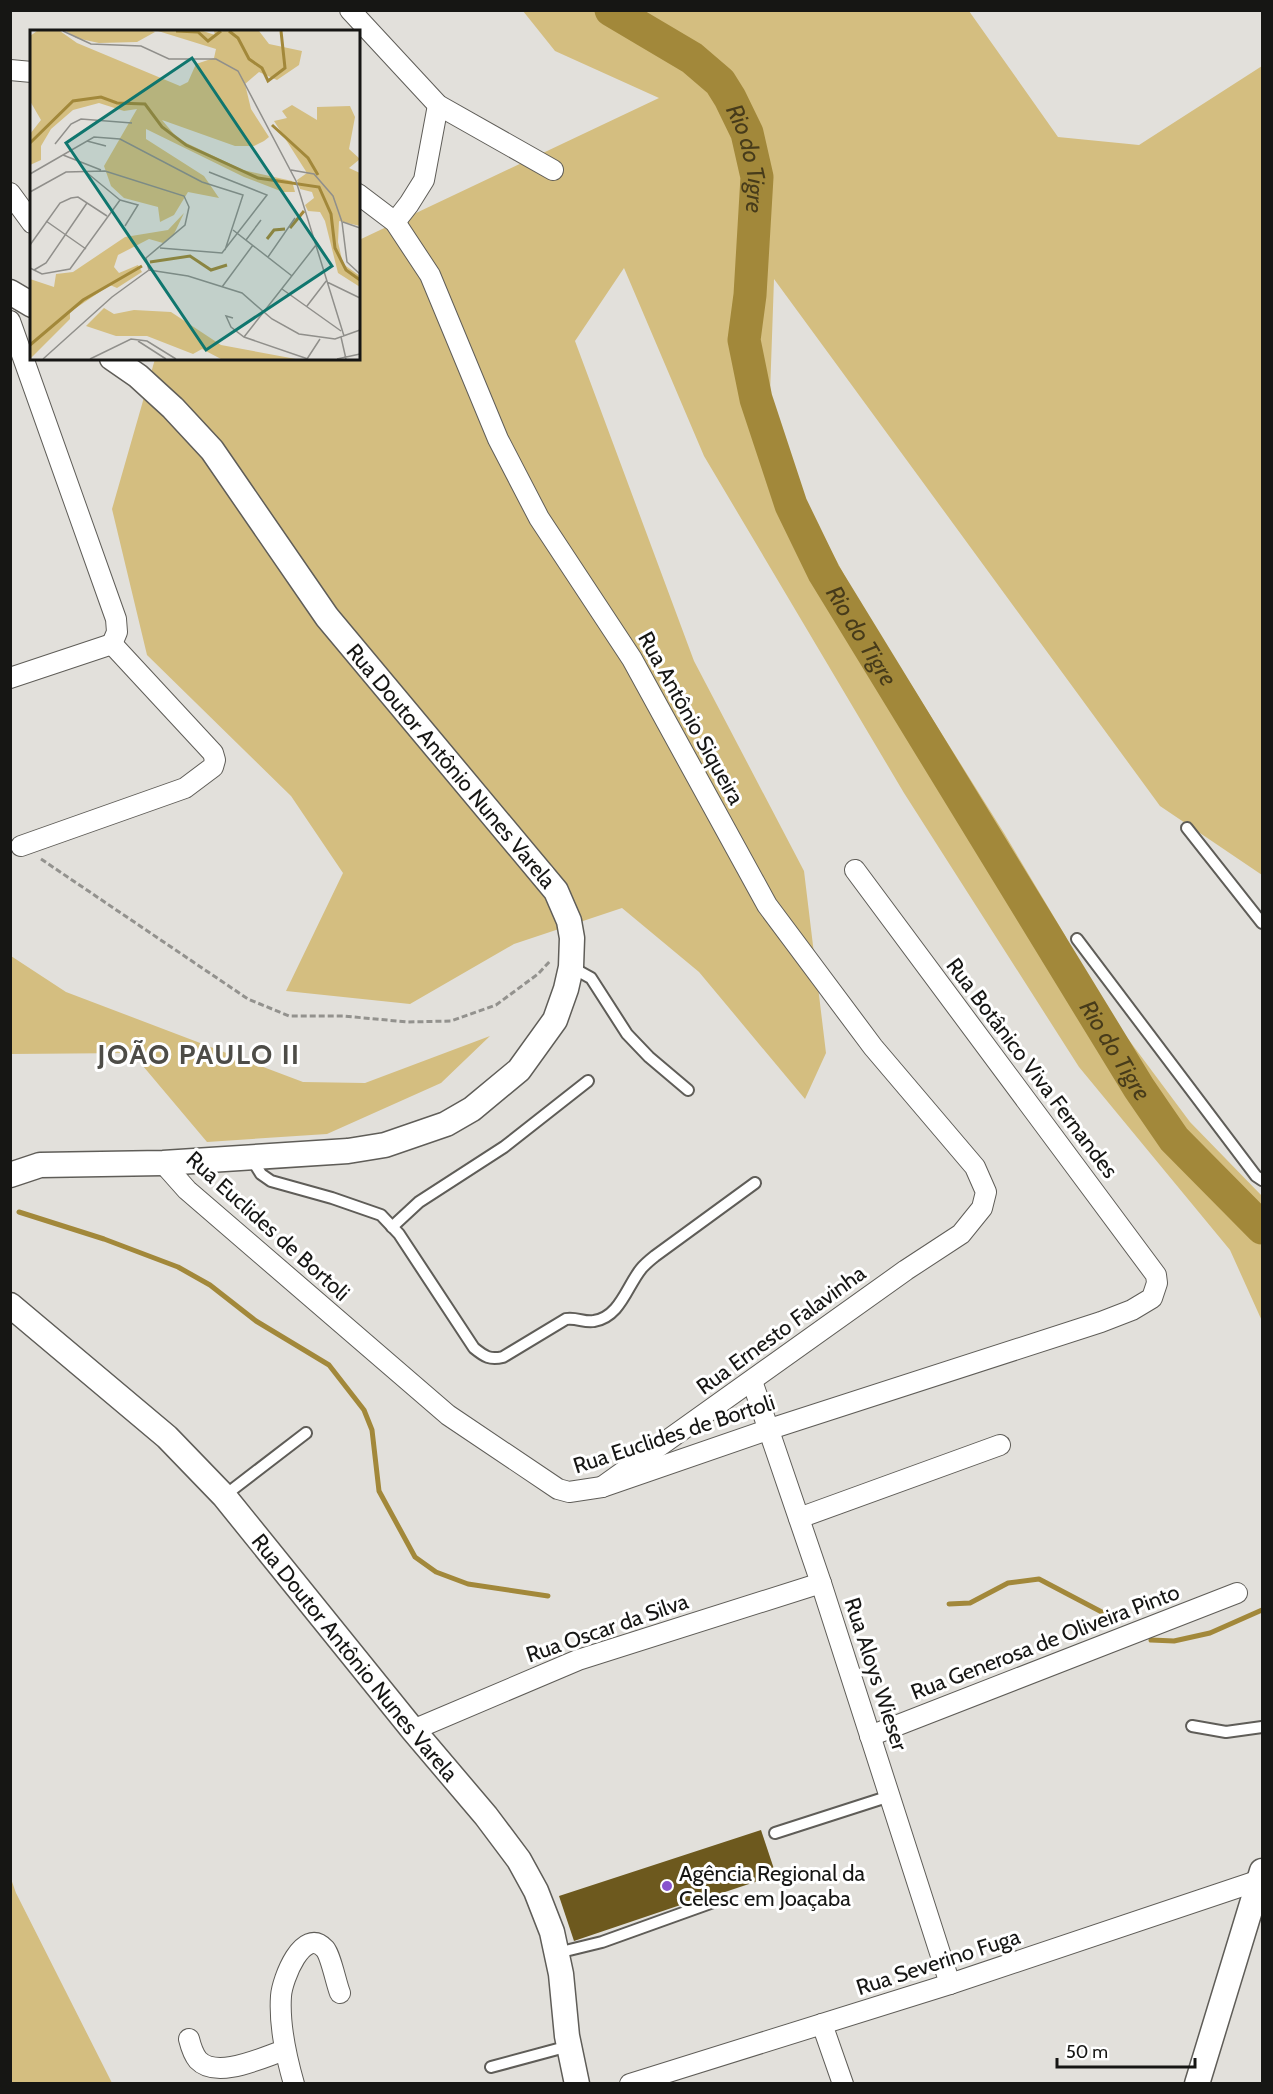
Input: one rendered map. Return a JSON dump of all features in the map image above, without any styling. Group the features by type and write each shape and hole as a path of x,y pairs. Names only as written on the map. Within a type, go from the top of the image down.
{"street":[{"path":"350,10 438,105 553,170"},
{"path":"10,70 30,72"},
{"path":"395,222 424,180 438,105"},
{"path":"10,193 30,220"},
{"name":"Rua Antônio Siqueira","path":"360,196 395,222 430,275 498,440 539,518 633,659 767,905 873,1047 975,1167 987,1192 982,1208"},
{"path":"10,292 30,304"},
{"path":"10,321 116,619 117,632 112,644 10,678"},
{"name":"Rua Doutor Antônio Nunes Varela","path":"10,1175 40,1165 164,1163 348,1150 386,1145 446,1124 472,1109 519,1070 555,1020 567,989 572,967 572,938 569,921 556,891 327,617 212,450 132,367 116,360"},
{"path":"21,846 185,788 213,767 215,760 213,753 112,644"},
{"name":"Rua Botânico Viva Fernandes","path":"855,870 1156,1275 1157,1283 1152,1298"},
{"name":"Rua Euclides de Bortoli","path":"164,1163 187,1191 448,1415 558,1489 569,1492 602,1487 770,1429 1101,1322 1132,1310 1152,1298"},
{"name":"Rua Ernesto Falavinha","path":"602,1487 961,1234 982,1208"},
{"name":"Rua Doutor Antônio Nunes Varela","path":"10,1305 167,1437 224,1496 413,1730 486,1816 519,1860 536,1891 552,1932 561,1974 569,2046 577,2084"},
{"name":"Rua Aloys Wieser","path":"752,1381 821,1583 950,1984"},
{"path":"799,1518 1000,1444"},
{"name":"Rua Oscar da Silva","path":"413,1730 578,1660 821,1583"},
{"name":"Rua Generosa de Oliveira Pinto","path":"870,1736 1237,1593"},
{"path":"1197,2084 1261,1876"},
{"name":"Rua Severino Fuga","path":"630,2084 950,1984 1261,1876"},
{"path":"294,2084 285,2050 281,1995 285,1978 301,1948 316,1943 326,1950 340,1993"},
{"path":"822,2024 843,2084"},
{"path":"189,2039 193,2052 200,2062 213,2069 229,2068 285,2050"}],"lane":[{"path":"1187,828 1263,923"},
{"path":"1077,939 1256,1176 1263,1180"},
{"path":"572,967 591,978 627,1034 649,1057 688,1090"},
{"path":"392,1227 419,1202 504,1147 588,1081"},
{"path":"250,1157 261,1174 271,1181 381,1215 399,1234 474,1348 485,1357 494,1359 503,1357 566,1319 592,1322 601,1319 619,1305 640,1270 655,1256 755,1183"},
{"path":"224,1496 306,1432"},
{"path":"1192,1726 1226,1731 1263,1727"},
{"path":"776,1833 890,1796"},
{"path":"557,1953 602,1942 719,1900"},
{"path":"491,2067 569,2046"}],"path":[{"path":"21,846 248,999 289,1016 344,1016 408,1022 451,1021 496,1005 538,974 572,938"}],"shaded area":[{"path":"523,11 969,11 1058,137 1139,145 1262,66 1262,875 1160,806 774,279 770,394 799,491 856,597 1004,833 1066,937 1068,955 1101,1013 1114,1020 1190,1122 1262,1196 1262,1321 1230,1250 1079,1067 904,793 704,456 624,268 575,341 694,661 804,871 826,1053 805,1099 699,972 622,908 514,944 410,1004 286,991 343,873 291,796 147,655 112,509 155,360 360,360 360,240 659,98 555,51"},
{"path":"11,956 66,992 303,1082 365,1083 490,1036 441,1083 327,1134 207,1142 132,1053 11,1054"},
{"path":"10,1876 16,1893 112,2083 11,2083"}],"building":[{"name":"Agência Regional da Celesc em Joaçaba","path":"761,1830 776,1875 574,1941 559,1896"}],"waterway":[{"name":"Rio do Tigre","path":"611,10 692,58 720,82 747,133 757,177 750,295 744,340 756,399 791,505 824,573 1139,1088 1174,1139 1262,1228"},
{"path":"19,1212 104,1239 178,1267 210,1285 256,1321 329,1365 364,1410 372,1430 379,1491 415,1557 436,1572 468,1584 548,1596"},
{"path":"949,1604 970,1603 1008,1583 1039,1579 1117,1620"},
{"path":"1151,1640 1174,1641 1210,1633 1262,1610"}],"place":[{"name":"Agência Regional da Celesc em Joaçaba","path":"667,1886"}],"district":[{"name":"JOÃO PAULO II","path":"199,1054"}]}
